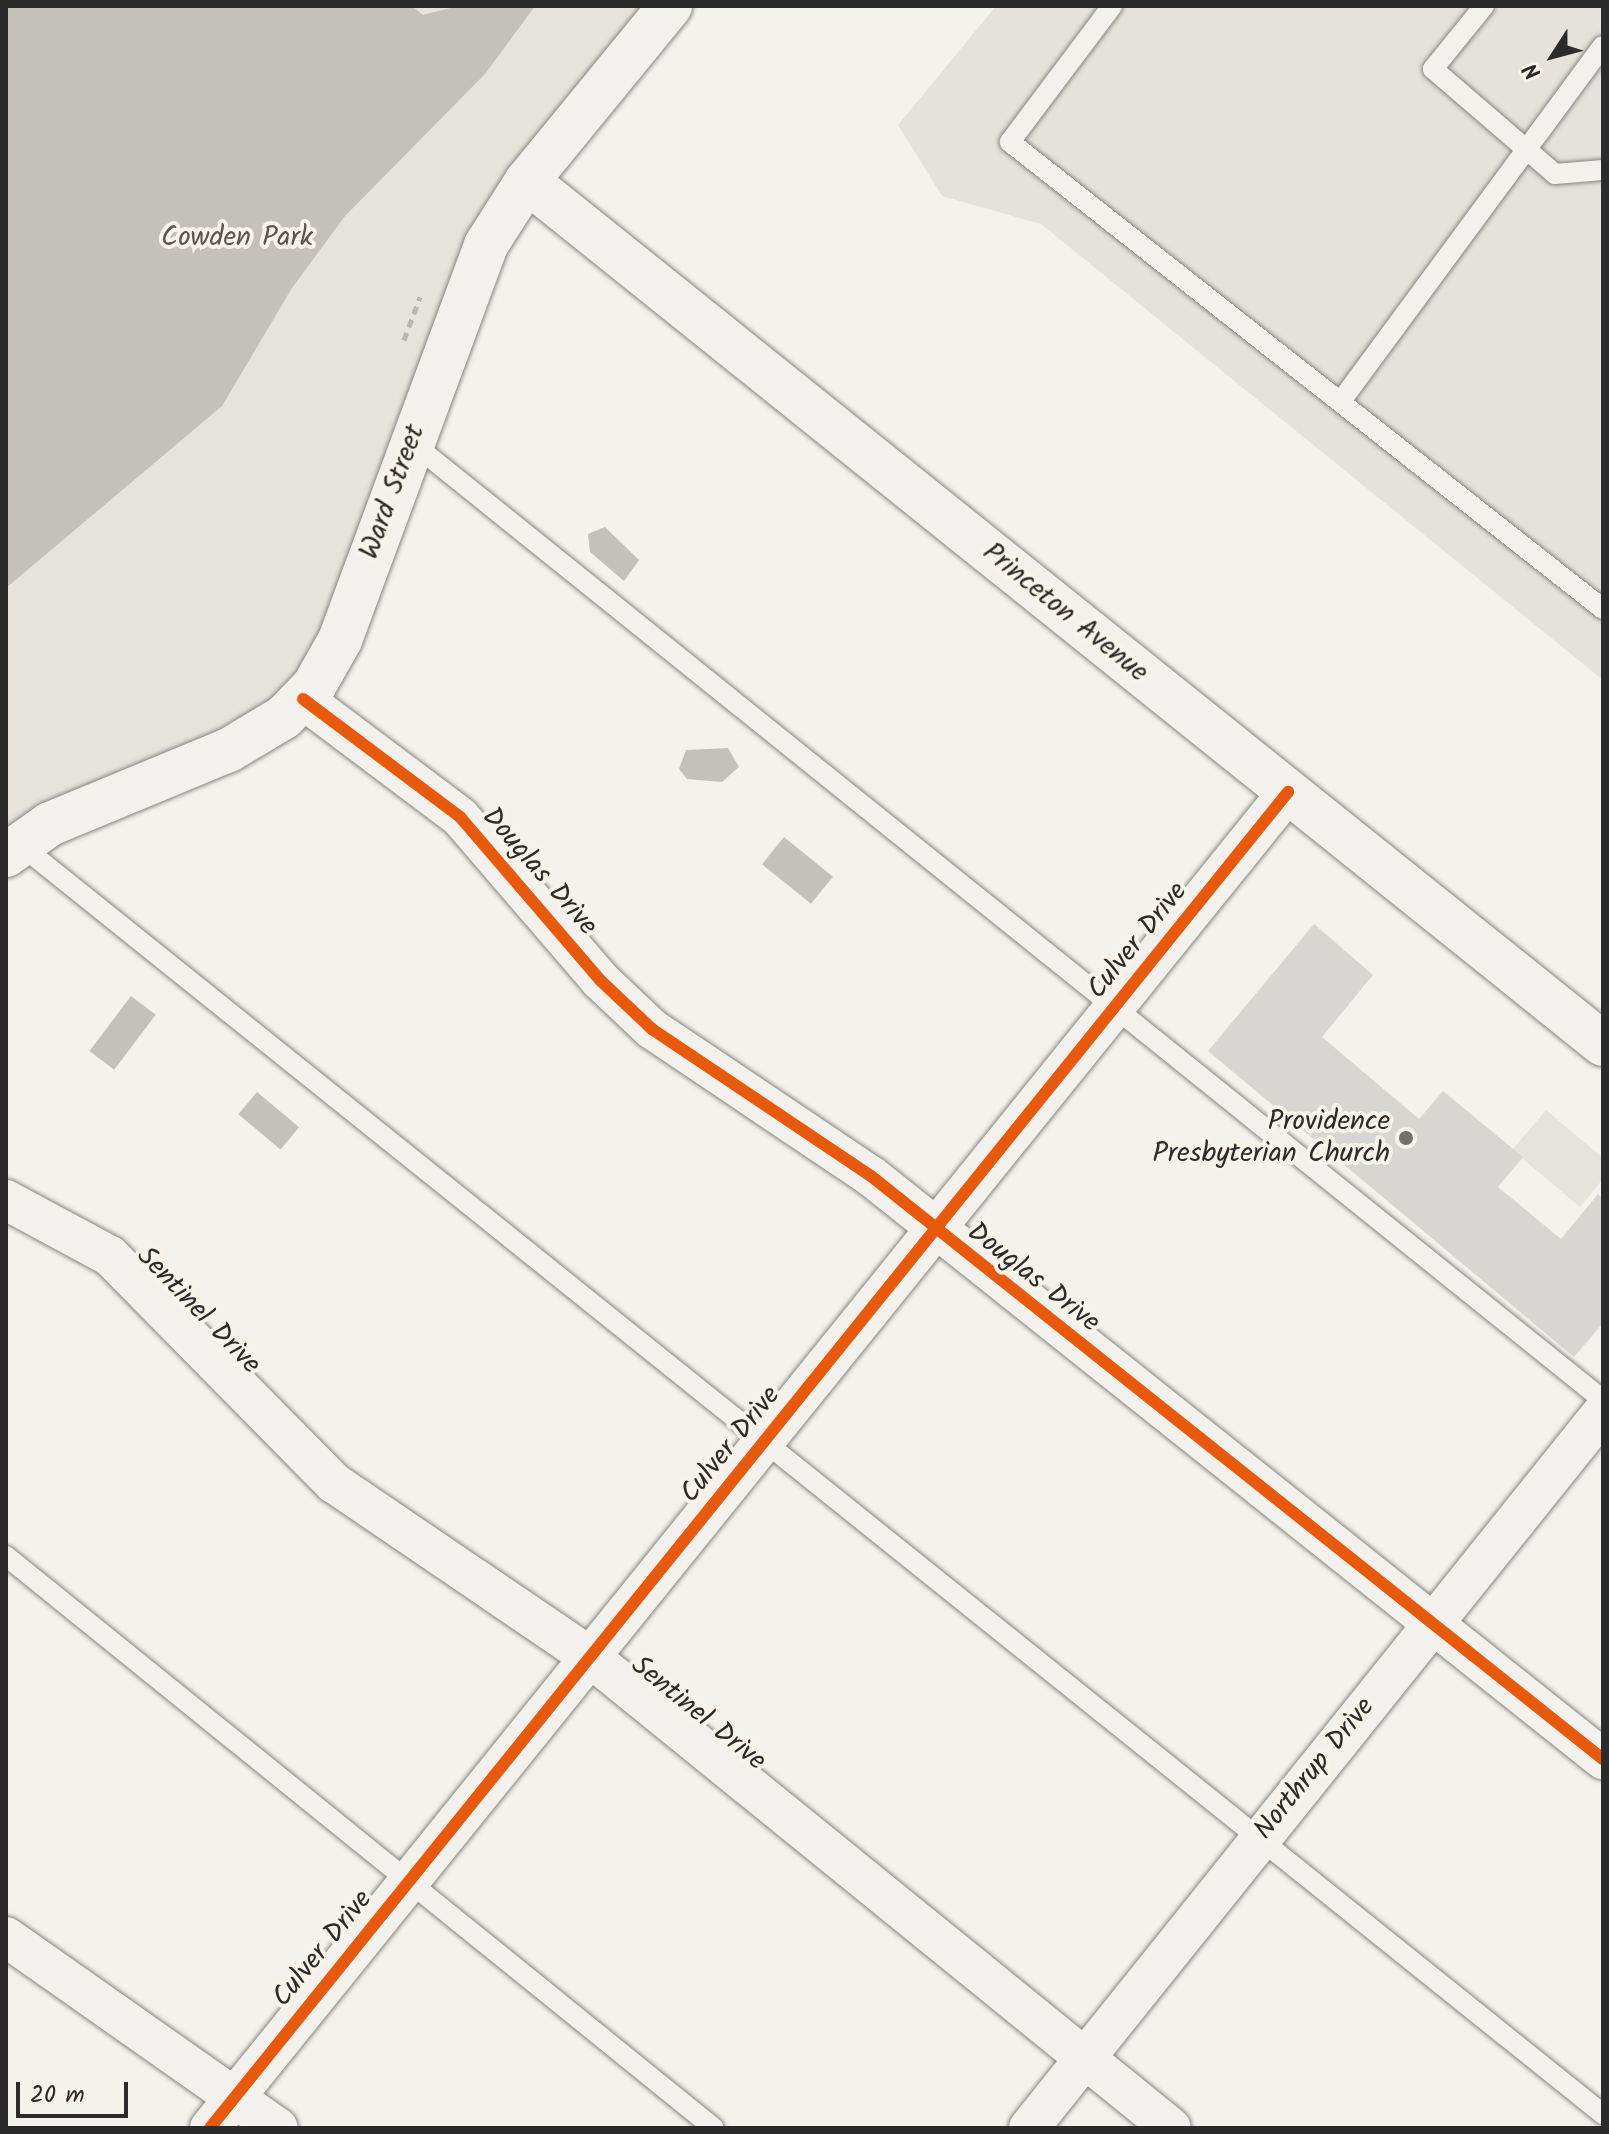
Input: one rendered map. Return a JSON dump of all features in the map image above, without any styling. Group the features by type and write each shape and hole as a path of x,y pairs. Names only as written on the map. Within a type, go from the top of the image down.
{"street":[{"name":"Ward Street","path":"10,844 229,750 303,699 336,649 470,277 527,181 670,6"},
{"name":"Princeton Avenue","path":"527,181 1603,1044"},
{"name":"Douglas Drive","path":"303,699 460,817 600,980 652,1029 871,1176 936,1233 1603,1759"},
{"name":"Culver Drive","path":"210,2128 589,1656 936,1233 1288,792"},
{"name":"Sentinel Drive","path":"6,1200 110,1256 334,1483 589,1656 1171,2128"},
{"name":"Northrup Drive","path":"1029,2128 1603,1412"},
{"path":"6,1937 237,2095 278,2128"}],"lane":[{"path":"1112,6 1010,142 1603,609"},
{"path":"1484,6 1433,69 1524,153 1555,174 1603,170"},
{"path":"1341,401 1603,46"},
{"path":"411,442 1603,1400"},
{"path":"10,844 766,1440 1262,1836 1603,2114"},
{"path":"6,1556 714,2128"}],"path":[{"path":"400,353 427,285"}],"shaded area":[{"path":"6,6 412,6 423,15 458,6 535,6 485,74 345,216 292,288 222,406 6,588"},
{"path":"996,6 1603,6 1603,680 1041,224 942,196 898,125"},
{"path":"605,527 639,560 624,581 590,552 588,534"},
{"path":"728,748 739,767 722,782 687,779 679,769 686,750"},
{"path":"784,837 833,877 811,904 762,864"},
{"path":"131,996 156,1015 114,1070 89,1051"},
{"path":"257,1092 299,1127 280,1150 238,1114"}],"green space":[{"name":"Cowden Park","path":"6,6 670,6 531,176 311,689 6,850"},
{"path":"1546,1110 1603,1158 1603,1179 1580,1207 1512,1150"}],"building":[{"name":"Providence Presbyterian Church","path":"1314,924 1373,975 1322,1037 1419,1119 1443,1091 1523,1157 1498,1187 1561,1239 1598,1194 1603,1199 1603,1323 1574,1357 1208,1051"}],"cycle path":[{"path":"303,699 460,817 600,980 652,1029 871,1176 1603,1759"},
{"path":"210,2128 1288,792"}],"place":[{"name":"Providence Presbyterian Church","path":"1406,1138"}]}
